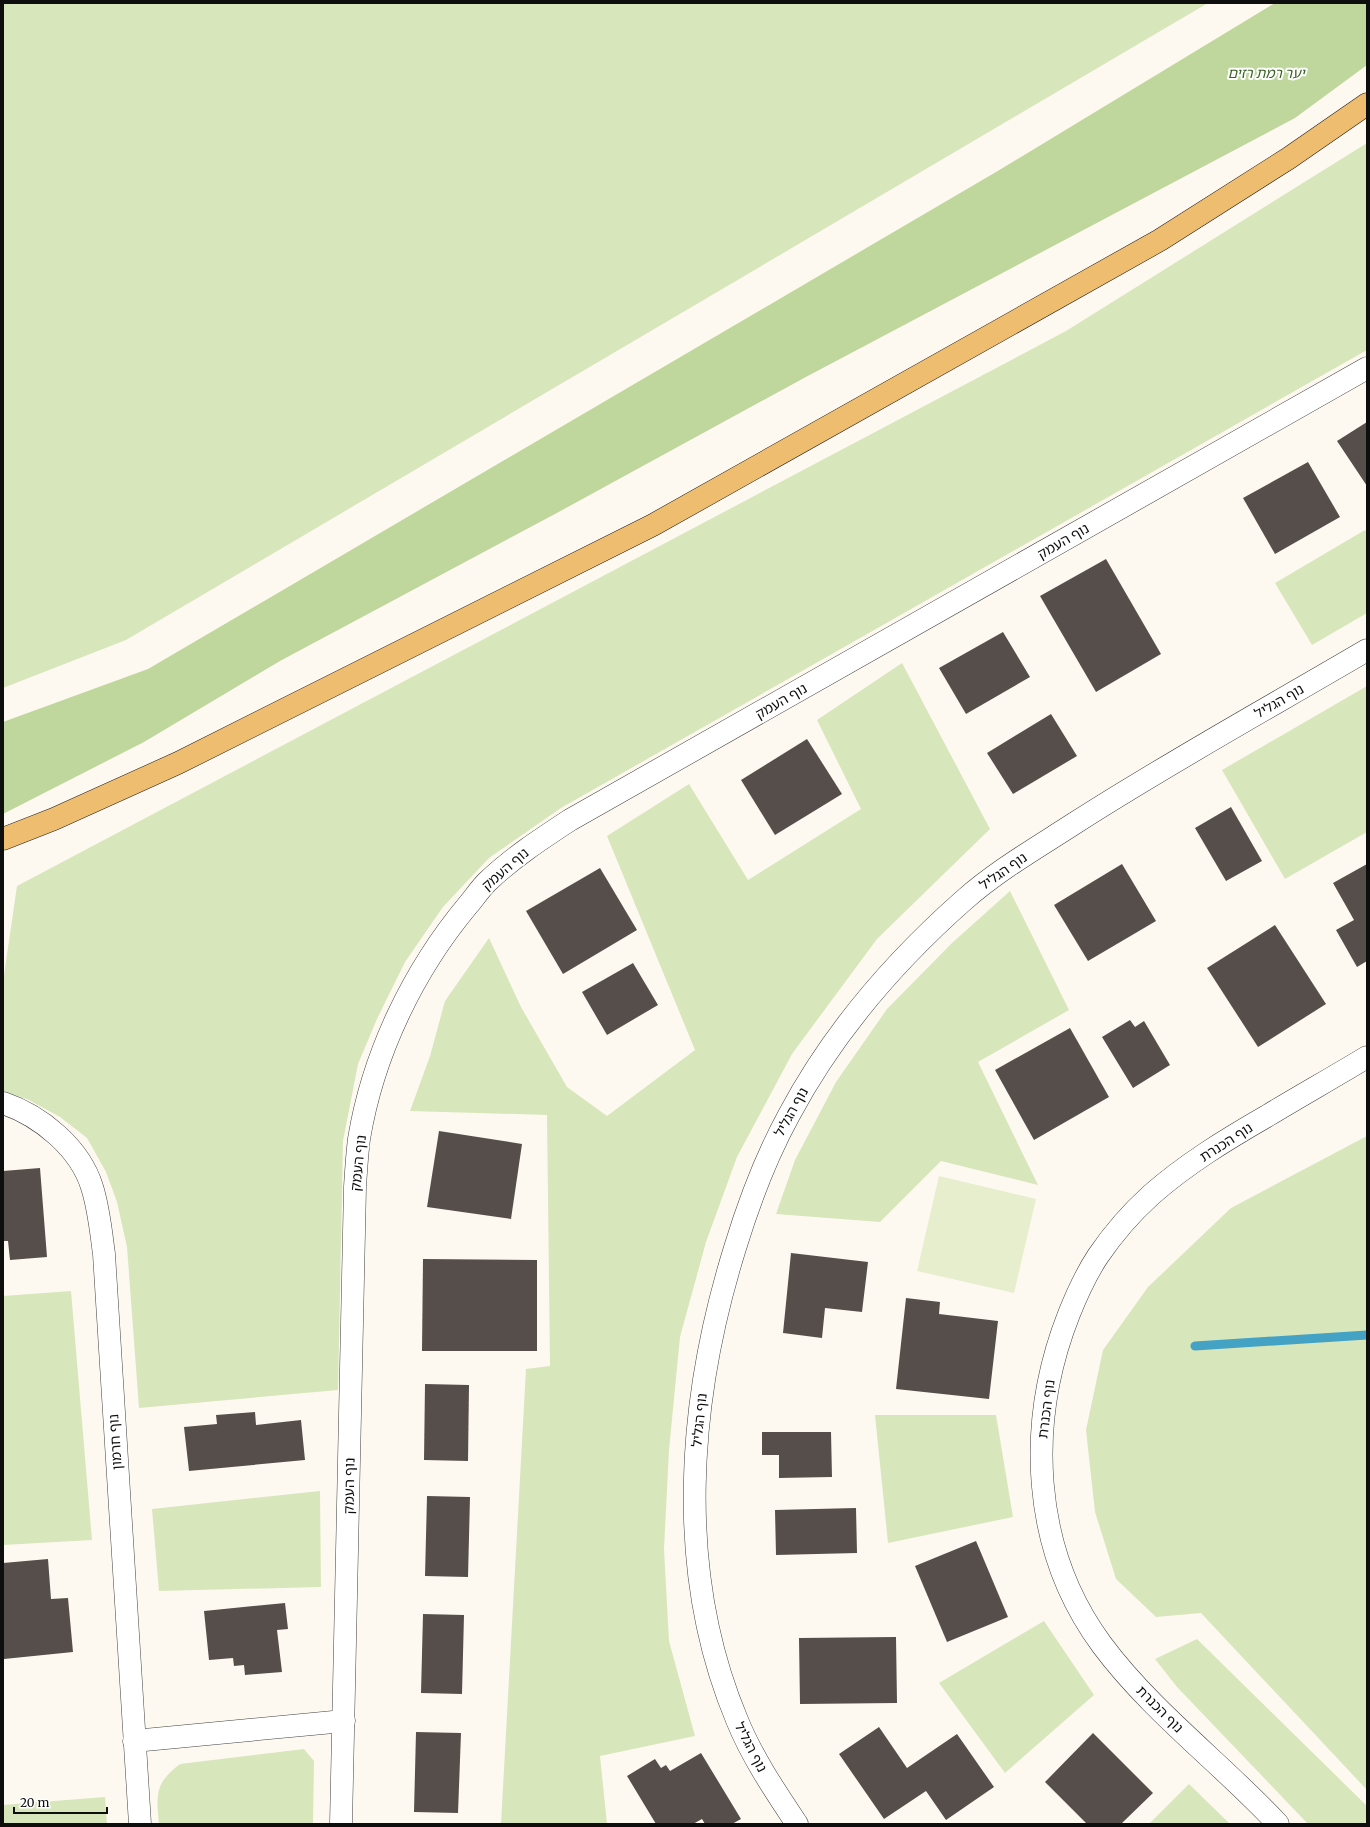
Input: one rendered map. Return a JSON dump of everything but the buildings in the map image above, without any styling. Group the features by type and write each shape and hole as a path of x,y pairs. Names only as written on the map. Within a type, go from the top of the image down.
{"main road":[{"path":"3,839 54,819 178,763 653,525 1160,240 1289,158 1367,104"}],"street":[{"name":"נוף העמק","path":"341,1824 355,1187 359,1139 372,1085 386,1044 406,1000 435,950 459,916 487,882 540,840 570,820 1367,368"},
{"name":"נוף הגליל","path":"797,1824 765,1775 737,1722 720,1673 706,1622 694,1526 698,1412 716,1317 748,1205 769,1153 790,1112 819,1065 854,1017 894,968 931,930 967,897 1011,865 1118,796 1367,650"},
{"name":"נוף הכנרת","path":"1278,1824 1164,1714 1128,1676 1101,1644 1077,1605 1060,1571 1050,1535 1043,1497 1041,1447 1044,1406 1052,1368 1063,1330 1080,1287 1097,1256 1120,1228 1151,1196 1183,1169 1233,1136 1367,1058"},
{"name":"נוף חרמון","path":"3,1103 35,1119 58,1136 77,1157 92,1186 98,1213 104,1254 140,1824"},
{"path":"134,1741 344,1721"}],"green space":[{"path":"3,3 1208,3 126,640 3,688"},
{"name":"יער רמת רזים","path":"1275,3 1367,3 1367,65 1295,118 804,378 555,514 280,661 144,742 3,814 3,722 148,669 996,172"},
{"path":"1367,143 1367,350 561,808 489,858 443,907 405,962 377,1019 358,1064 343,1141 338,1390 139,1408 127,1247 117,1202 106,1172 87,1138 60,1117 27,1099 3,1092 3,982 17,886 1066,331"},
{"path":"1365,530 1367,533 1367,613 1312,645 1275,583"},
{"path":"902,663 990,829 877,939 792,1054 737,1157 706,1242 680,1337 669,1450 664,1549 669,1641 695,1736 600,1756 607,1824 501,1824 526,1369 550,1366 547,1115 410,1111 430,1056 445,1001 489,938 521,1007 567,1087 607,1116 695,1050 607,836 689,784 748,880 861,809 817,720"},
{"path":"1367,686 1367,832 1285,879 1222,770"},
{"path":"1010,891 1069,1010 978,1062 1038,1185 941,1161 880,1222 776,1214 795,1160 836,1082 887,1009 952,943"},
{"path":"1367,1136 1367,1790 1201,1613 1156,1617 1116,1579 1095,1512 1086,1430 1103,1350 1148,1287 1231,1208"},
{"path":"939,1176 1036,1199 1014,1293 917,1271"},
{"path":"71,1291 92,1540 3,1545 3,1296"},
{"path":"875,1415 996,1415 1013,1517 888,1543"},
{"path":"320,1491 321,1587 159,1591 152,1509"},
{"path":"1044,1621 1094,1695 1005,1773 939,1683"},
{"path":"1197,1639 1367,1806 1367,1824 1308,1824 1177,1687 1155,1659"},
{"path":"304,1749 314,1761 313,1824 159,1824 159,1790 166,1777 180,1764"},
{"path":"1189,1784 1230,1824 1149,1824"},
{"path":"105,1797 107,1824 3,1824 3,1805"}],"waterway":[{"path":"1195,1346 1367,1335"}]}
